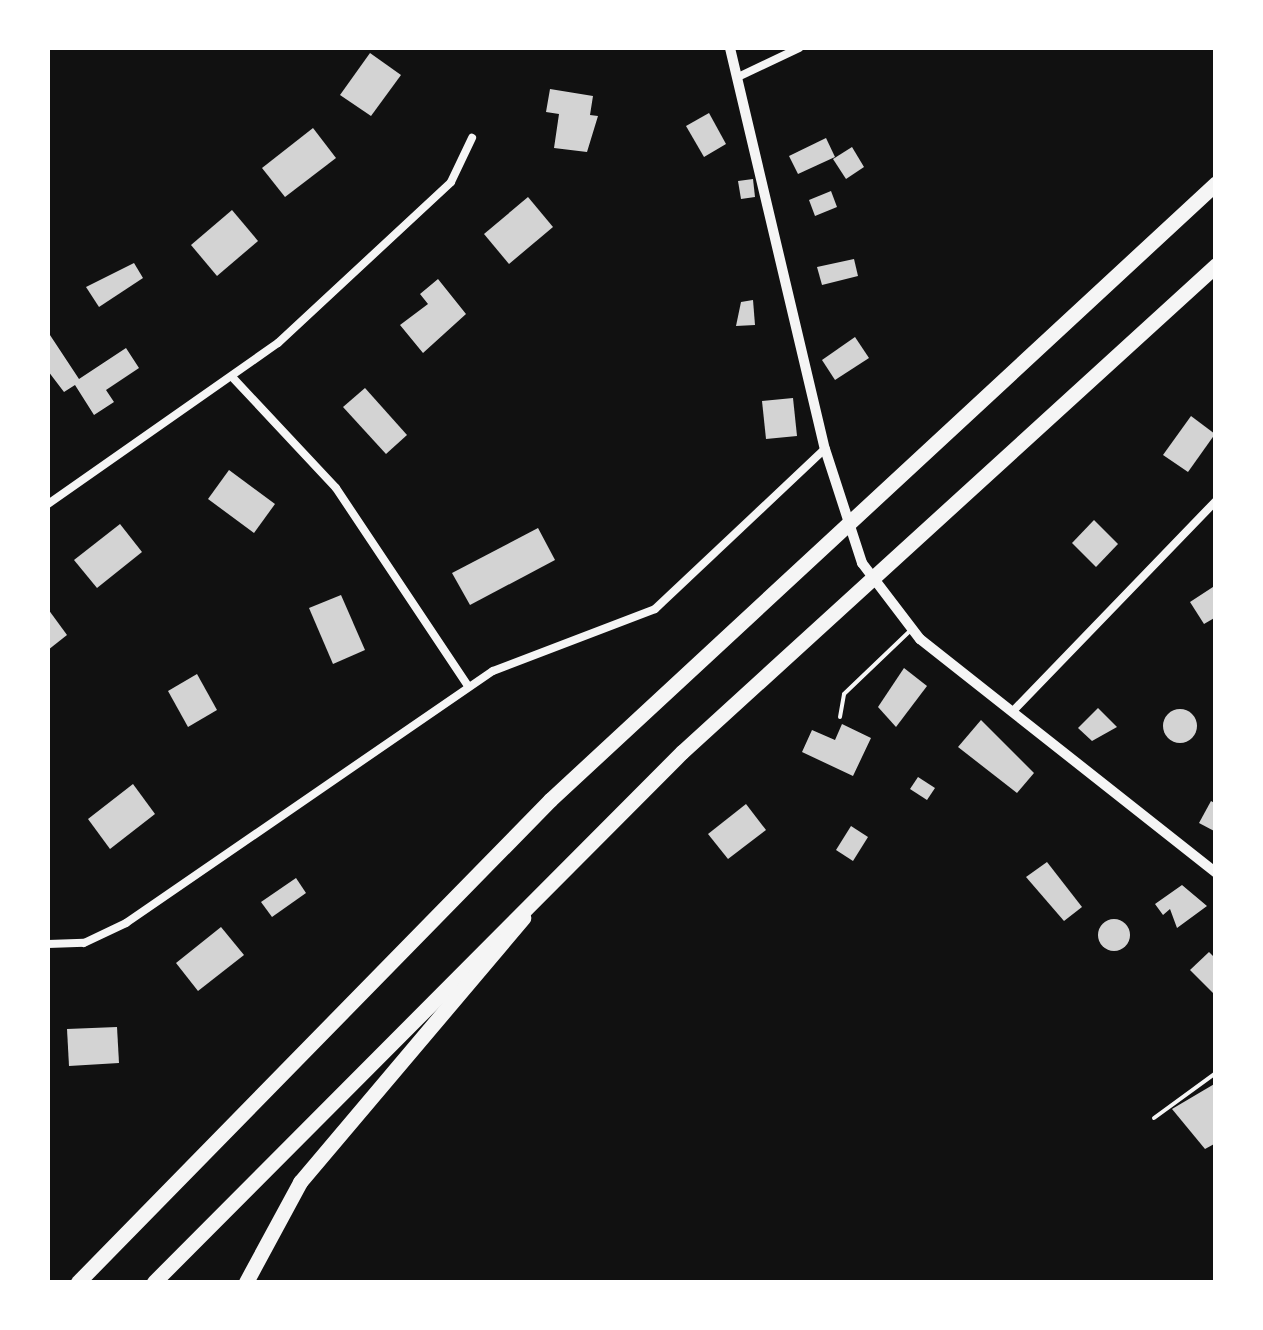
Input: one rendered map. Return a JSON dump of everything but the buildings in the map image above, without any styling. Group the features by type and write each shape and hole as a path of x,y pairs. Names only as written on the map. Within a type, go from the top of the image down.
{"highway":[{"path":"78,1282 368,979 818,546 1216,183"},
{"path":"154,1282 590,840 907,542 1216,265"},
{"path":"246,1282 300,1182 590,840"}],"street":[{"path":"730,48 824,449 857,553 912,629 1215,873"},
{"path":"738,77 798,48"},
{"path":"48,504 234,379 450,182 472,138"},
{"path":"234,379 336,488 468,686"},
{"path":"48,944 84,942 126,922 468,686 655,608 824,449"},
{"path":"1014,710 1216,501"}],"lane":[{"path":"840,718 844,694 912,629"},
{"path":"1154,1118 1216,1074"}]}
